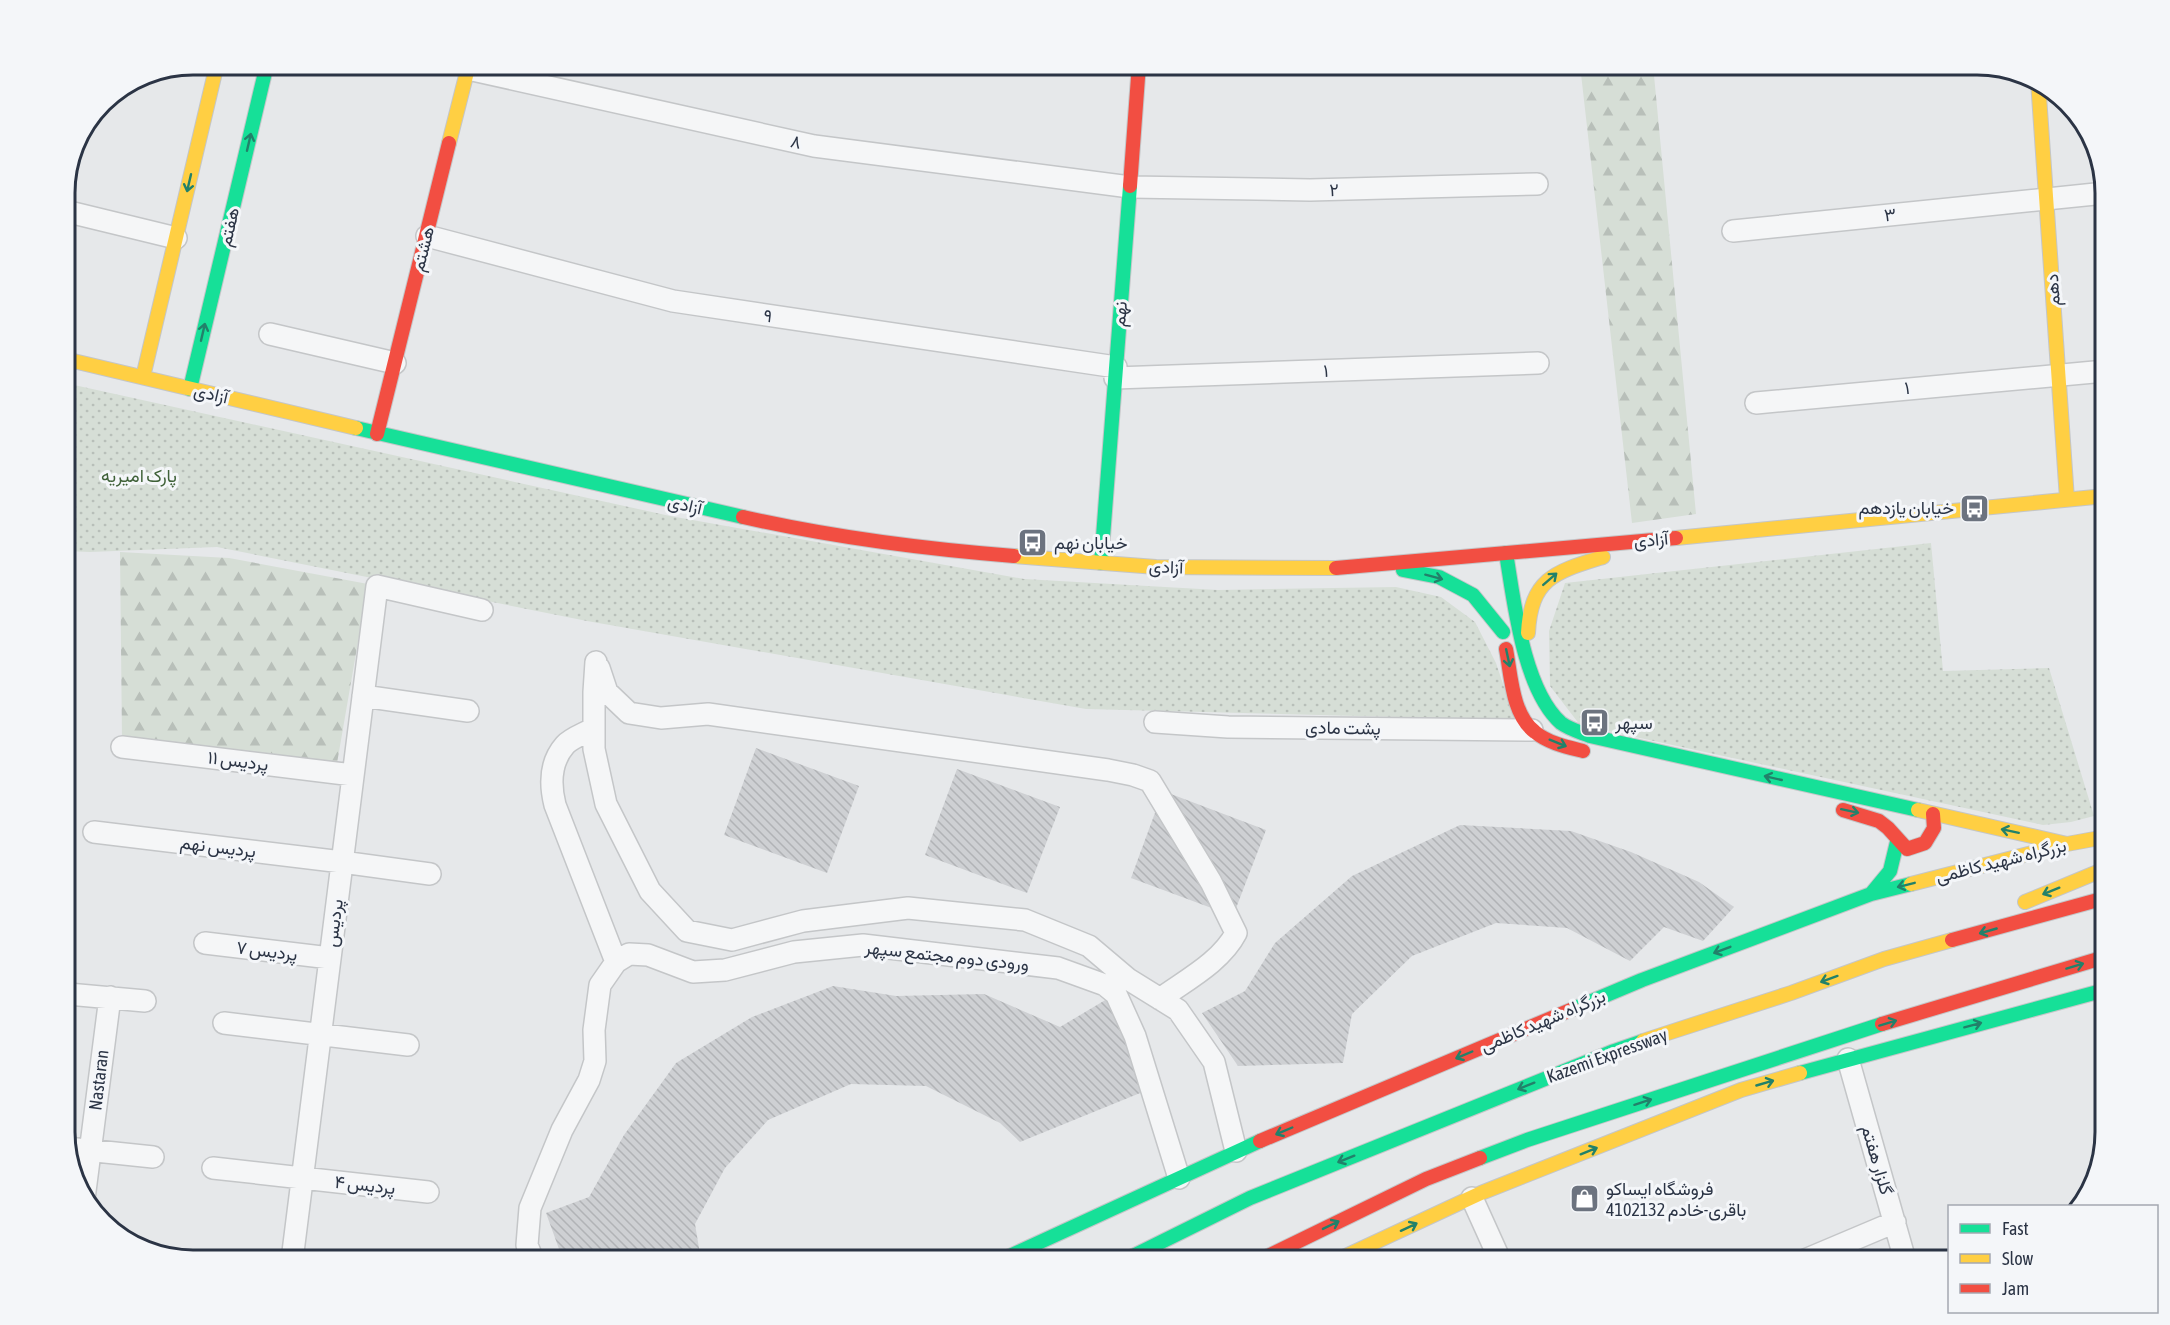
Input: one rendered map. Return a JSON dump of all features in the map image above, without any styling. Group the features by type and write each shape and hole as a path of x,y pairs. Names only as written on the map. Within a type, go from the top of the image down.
{"main road":[{"path":"143,377 212,75"},
{"name":"هفتم","path":"190,389 264,75"},
{"name":"هشتم","path":"377,434 466,75"},
{"name":"نهم","path":"1101,563 1138,75"},
{"name":"دهم","path":"2039,93 2067,499"},
{"name":"آزادی","path":"75,361 535,471 795,529 973,553 1156,567 1334,568 1487,560 1506,553 2095,497"},
{"path":"1531,672 1528,617 1536,591 1559,571 1664,539"},
{"path":"1506,553 1531,672 1545,707 1562,724 1590,736 2067,843"},
{"path":"1334,568 1400,570 1439,577 1473,595 1503,633"},
{"path":"1496,599 1520,709 1532,730 1556,744 1591,754"},
{"path":"1532,730 1555,718"},
{"path":"1829,806 1863,814 1887,826 1897,842 1907,849 1925,843 1934,828 1933,814"},
{"name":"بزرگراه شهید کاظمی","path":"1023,1250 1236,1151 1642,980 1871,894 2067,843 2095,839"},
{"path":"1871,894 1886,880 1894,863 1897,842"},
{"path":"2017,905 2095,873"},
{"name":"Kazemi Expressway","path":"1145,1250 1250,1198 1614,1051 1791,993 1884,959 2095,901"},
{"path":"1884,959 1995,914"},
{"path":"1280,1250 1426,1179 1527,1140 1814,1046 2095,960"},
{"path":"1359,1250 1472,1198 1741,1090 2095,993"},
{"path":"1527,1140 1710,1103"}],"street":[{"name":"۸","path":"503,75 814,146 1130,187"},
{"name":"۲","path":"1130,187 1310,190 1538,184"},
{"name":"۳","path":"1733,231 2095,194"},
{"path":"75,213 176,238"},
{"name":"۹","path":"427,236 673,302 1115,373"},
{"path":"270,334 395,363"},
{"name":"۱","path":"1115,373 1538,363"},
{"path":"2058,374 2095,371"},
{"name":"۱","path":"1756,403 2058,374"},
{"name":"پردیس","path":"293,1250 376,586 482,610"},
{"path":"1160,999 1219,955 1230,945 1236,933 1211,882 1150,781 1108,770 708,714 661,718 629,713 607,692 597,662 594,749 606,804 650,891 687,931 732,939 803,921 908,908 1025,920 1089,946 1128,979 1160,999 1178,1010 1214,1062 1236,1151"},
{"path":"363,696 468,711"},
{"name":"پشت مادی","path":"1155,722 1228,727 1532,730"},
{"path":"529,1250 527,1245 530,1208 562,1130 589,1080 595,1061 594,1030 600,985 616,962 555,805 551,787 553,770 565,744 594,728"},
{"name":"پردیس ۱۱","path":"122,747 353,775"},
{"name":"پردیس نهم","path":"94,832 430,874"},
{"name":"پردیس ۷","path":"205,944 330,958"},
{"name":"ورودی دوم مجتمع سپهر","path":"616,962 629,954 648,955 693,972 725,970 794,952 863,945 1058,968 1105,985 1116,994 1135,1036 1179,1178"},
{"path":"75,994 145,1000"},
{"name":"Nastaran","path":"86,1182 110,997"},
{"path":"224,1023 408,1045"},
{"name":"گلزار هفتم","path":"1848,1059 1902,1250"},
{"path":"76,1149 153,1157"},
{"name":"پردیس ۴","path":"213,1168 428,1192"},
{"path":"1472,1198 1495,1250"},
{"path":"1829,1250 1895,1222"}],"green space":[{"path":"1581,75 1654,75 1696,514 1632,523"},
{"name":"پارک امیریه","path":"75,385 670,516 1024,579 1218,590 1396,587 1441,597 1475,622 1496,663 1515,720 1086,709 587,621 217,547 75,551"},
{"path":"1931,543 1943,671 2049,668 2094,816 2071,822 2043,825 1580,725 1550,686 1549,631 1565,583"},
{"path":"120,552 229,558 368,584 336,769 122,740"}],"building":[{"path":"756,748 859,786 827,873 724,835"},
{"path":"957,769 1060,807 1027,893 925,855"},
{"path":"1163,791 1266,830 1233,916 1131,878"},
{"path":"1460,825 1571,831 1631,852 1699,882 1734,907 1703,941 1664,927 1630,961 1567,928 1496,923 1412,956 1352,1014 1343,1063 1238,1066 1202,1013 1245,991 1275,943 1352,876"},
{"path":"833,986 896,996 984,994 1060,1027 1107,999 1150,1089 1020,1142 1000,1123 926,1086 851,1084 768,1120 725,1168 695,1224 699,1250 559,1250 546,1213 589,1197 624,1135 676,1063 752,1017"}],"traffic: fast":[{"path":"190,389 264,75"},
{"path":"1101,563 1130,186"},
{"path":"356,428 743,517"},
{"path":"1506,553 1517,619 1529,667 1548,708 1564,725 1590,736 1918,810"},
{"path":"1403,570 1439,577 1473,595 1503,632"},
{"path":"1871,894 1890,871 1897,842"},
{"path":"1573,1009 1642,980 1871,894 1911,884"},
{"path":"1800,1073 2095,993"},
{"path":"1480,1158 1527,1140 1882,1024"},
{"path":"1145,1250 1250,1198 1643,1041"},
{"path":"1023,1250 1260,1141"}],"traffic: slow":[{"path":"143,377 214,75"},
{"path":"449,143 466,75"},
{"path":"2039,93 2067,499"},
{"path":"75,361 356,428"},
{"path":"1676,538 2095,497"},
{"path":"1014,556 1156,567 1336,568"},
{"path":"1528,633 1534,600 1540,589 1559,573 1603,557"},
{"path":"1918,810 2067,844"},
{"path":"1911,884 2095,839"},
{"path":"2025,902 2095,873"},
{"path":"1643,1041 1791,993 1884,959 1952,940"},
{"path":"1358,1250 1481,1193 1741,1090 1800,1073"}],"traffic: jam":[{"path":"1130,186 1138,75"},
{"path":"377,434 449,143"},
{"path":"743,517 810,531 878,541 1014,556"},
{"path":"1336,568 1676,538"},
{"path":"1506,649 1517,705 1527,725 1546,739 1583,751"},
{"path":"1843,810 1879,821 1907,849 1925,843 1934,828 1933,814"},
{"path":"1952,940 2095,901"},
{"path":"1882,1024 2095,960"},
{"path":"1260,1141 1573,1009"},
{"path":"1280,1250 1426,1179 1480,1158"}],"place":[{"name":"خیابان یازدهم","path":"1975,508"},
{"name":"خیابان نهم","path":"1033,543"},
{"name":"سپهر","path":"1594,723"},
{"name":"فروشگاه ایساکو باقری-خادم 4102132","path":"1585,1199"}]}
